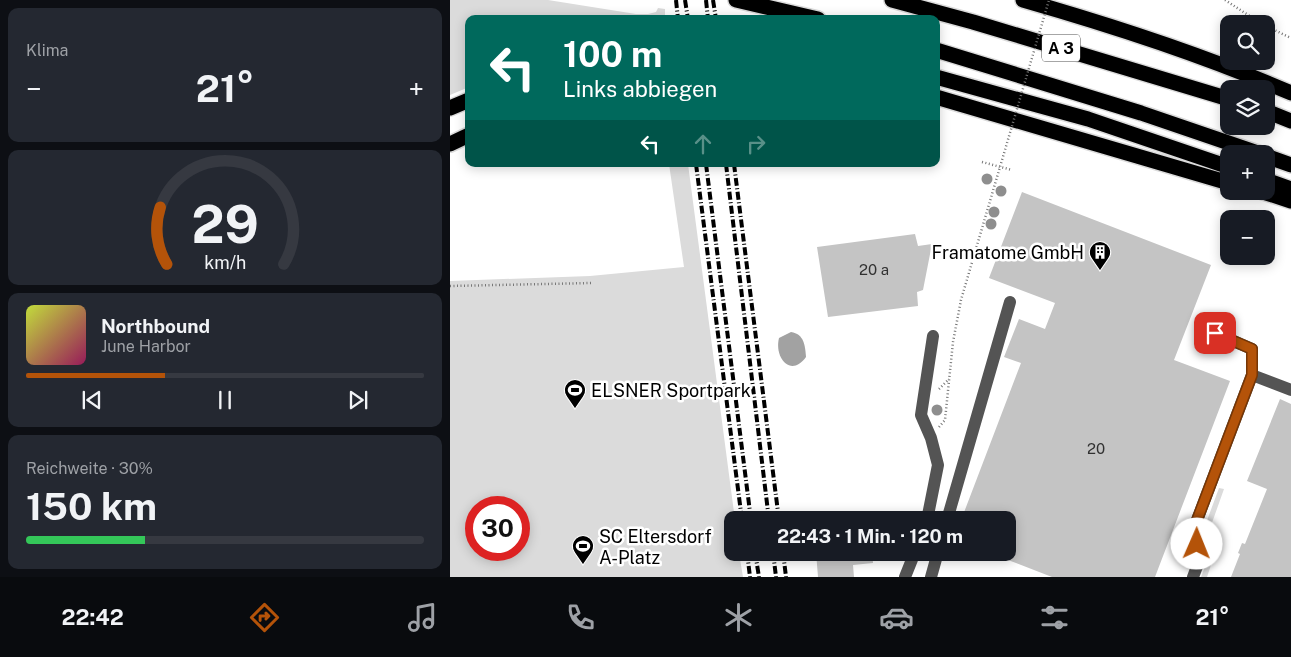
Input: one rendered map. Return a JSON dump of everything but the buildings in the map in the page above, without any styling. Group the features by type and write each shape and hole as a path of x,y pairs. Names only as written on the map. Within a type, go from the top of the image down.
{"highway":[{"path":"736,0 801,15"},
{"name":"A 3","path":"892,0 973,22 1220,96"},
{"path":"1023,0 1103,23 1184,50 1291,93"},
{"name":"A 3","path":"940,51 1141,113 1235,145"},
{"path":"940,78 1088,119 1220,164"},
{"path":"940,98 1220,180"},
{"path":"450,108 465,102"},
{"path":"1275,115 1291,121"},
{"path":"450,144 465,137"},
{"path":"1275,159 1291,164"},
{"path":"1275,183 1291,189"},
{"path":"1275,196 1291,201"}],"street":[{"path":"950,511 1010,302"},
{"path":"1194,577 1199,561 1194,528 1252,375 1252,349 1215,333"},
{"path":"929,511 938,465 931,438 922,415 932,336"},
{"path":"1252,375 1291,390"},
{"path":"905,577 911,561"},
{"path":"931,577 935,561"}],"path":[{"path":"945,420 961,300 1049,0"},
{"path":"1225,0 1248,15"},
{"path":"1275,30 1291,38"},
{"path":"982,162 1012,170"},
{"path":"450,286 592,283"}],"shaded area":[{"path":"450,0 548,0 636,14 656,12 658,8 665,9 665,15 465,15 465,89 450,95"},
{"name":"ELSNER Sportpark","path":"669,167 688,167 734,511 724,511 724,561 740,561 743,577 450,577 450,281 590,276 684,267"},
{"path":"791,332 799,335 806,353 806,357 795,366 785,363 781,358 778,345 779,338"},
{"path":"1219,488 1224,489 1208,534 1213,559 1207,577 1201,577 1208,559 1202,534"}],"railway":[{"path":"676,0 678,15"},
{"path":"685,0 687,15"},
{"path":"706,0 708,15"},
{"path":"713,0 715,15"},
{"path":"696,167 741,511"},
{"path":"706,167 750,511"},
{"path":"726,167 768,511"},
{"path":"734,167 778,511"},
{"path":"748,561 750,577"},
{"path":"756,561 759,577"},
{"path":"774,561 776,577"},
{"path":"784,561 786,577"}],"place":[{"name":"Framatome GmbH","path":"1100,271"},
{"name":"ELSNER Sportpark","path":"575,409"},
{"name":"SC Eltersdorf A-Platz","path":"583,565"}],"route":[{"path":"1197,544 1194,528 1252,375 1252,349 1215,333"}]}
